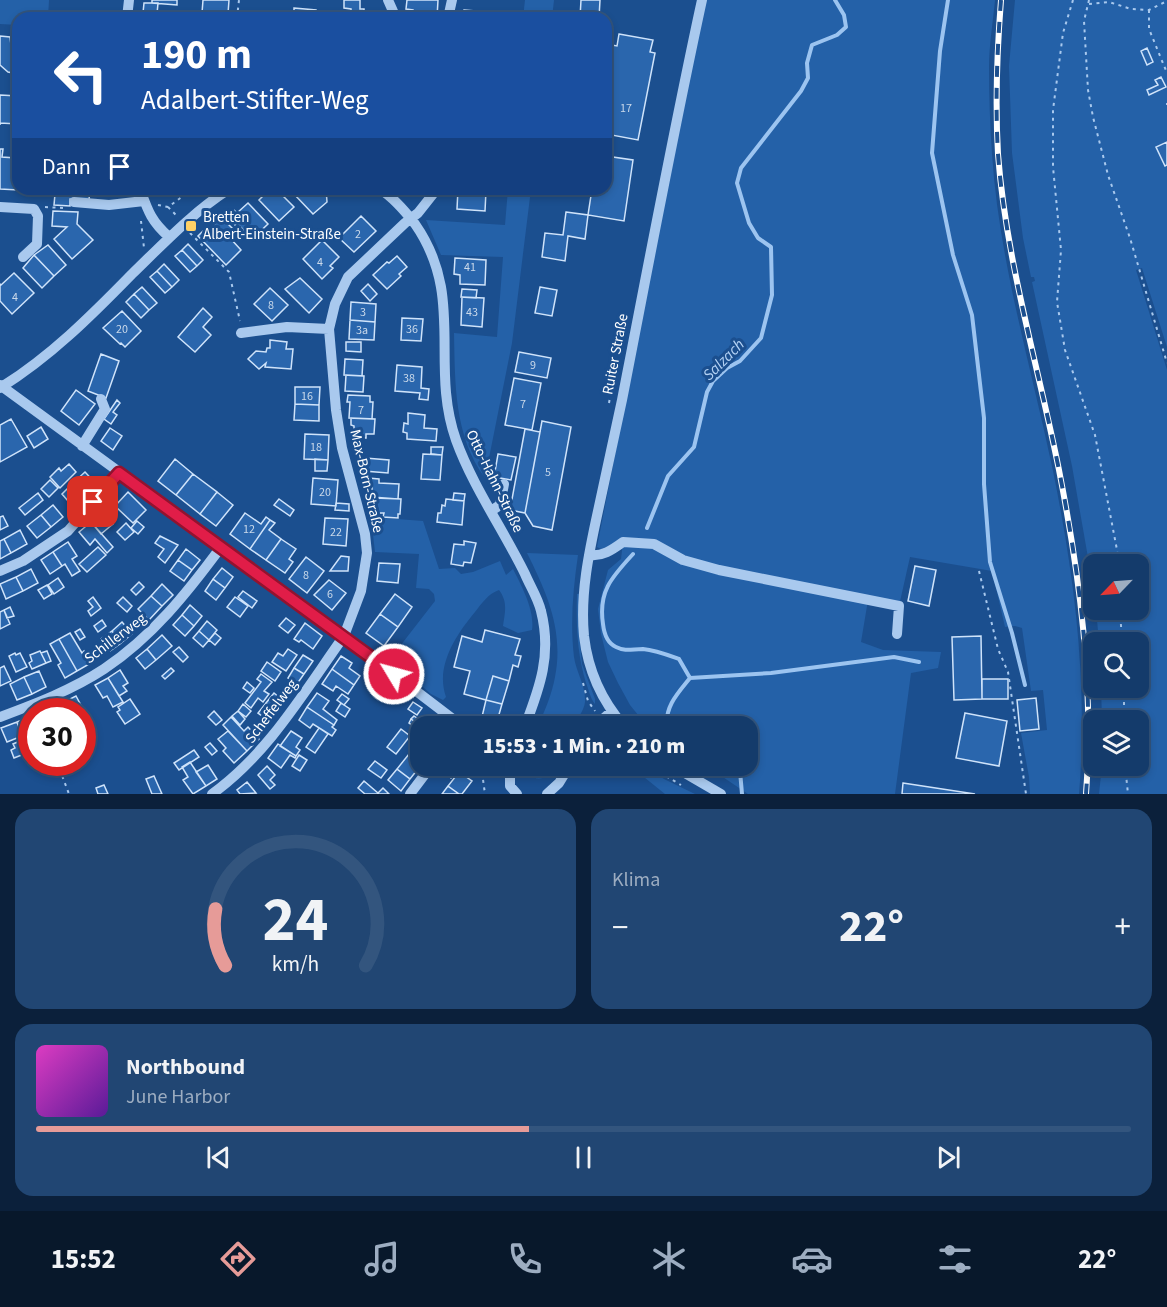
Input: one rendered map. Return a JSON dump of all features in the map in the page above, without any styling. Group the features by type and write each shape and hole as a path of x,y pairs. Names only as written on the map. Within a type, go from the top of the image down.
{"street":[{"name":"Ruiter Straße","path":"616,716 598,687 584,637 589,555 622,401 671,139 702,0"},
{"path":"141,195 144,208 156,225 169,237"},
{"path":"220,195 169,237 81,325 41,360 1,387 344,636 448,716"},
{"name":"Otto-Hahn-Straße","path":"387,195 400,206 425,239 441,283 446,336 445,382 448,410 456,439 541,610 546,641 545,664 528,716"},
{"name":"Max-Born-Straße","path":"344,636 362,591 367,553 365,534 340,439 331,370 329,329 335,304 348,277 411,219 432,195"},
{"path":"74,202 144,208"},
{"path":"0,207 34,209 38,216 37,244 23,257"},
{"path":"241,333 287,327 329,329"},
{"path":"82,446 105,409 101,399"},
{"path":"0,572 23,561 68,531 119,473"},
{"path":"491,511 500,506 504,484"},
{"path":"589,555 598,556 623,542 654,544 683,560 719,570 899,606 897,634"},
{"name":"Schillerweg","path":"0,717 70,687 104,669 156,627 190,590 221,547"},
{"name":"Scheffelweg","path":"212,794 245,767 262,749 344,636"},
{"path":"606,716 612,711"},
{"path":"410,794 424,776"},
{"path":"510,776 510,786 517,794"},
{"path":"547,794 563,776"},
{"path":"690,776 721,794"}],"path":[{"path":"1073,0 1064,33 1053,110 1053,167 1061,250 1057,303 1065,350 1095,435 1117,554"},
{"path":"1167,1 1149,10 1131,9 1109,2 1089,2 1084,21 1088,90 1093,117 1108,176 1130,237 1167,363"},
{"path":"1149,10 1149,29 1167,73"},
{"path":"147,259 144,247 144,208 157,204 168,207 185,195"},
{"path":"182,225 228,272 240,315 241,333"},
{"path":"978,572 998,649 1008,672 1026,794"},
{"path":"62,776 69,794"},
{"path":"483,776 485,794"},
{"path":"666,776 686,788"},
{"path":"1126,776 1128,794"}],"shaded area":[{"path":"0,0 49,0 48,12 12,12 12,25 0,24"},
{"path":"525,0 554,0 553,12 524,12"},
{"path":"704,0 995,0 989,68 996,194 1009,274 1053,471 1068,552 1081,672 1079,794 1030,794 1021,733 1047,730 1043,690 1031,691 1022,628 1005,627 992,571 910,557 899,606 868,600 861,642 883,650 941,652 938,668 911,673 895,794 748,794 721,776 758,776 758,716 639,716 630,705 608,662 598,609 608,570 621,559 623,542 601,549 597,547"},
{"path":"1015,0 1167,0 1167,347 1142,268 1136,270 1167,370 1167,794 1099,794 1101,776 1149,776 1149,710 1102,710 1101,698 1149,698 1149,632 1098,632 1097,620 1149,620 1149,554 1087,554 1072,466 1032,282 1035,281 1034,277 1031,277 1023,238 1012,153 1009,66"},
{"path":"508,195 530,195 512,343 485,478 467,445 458,409 454,333 497,337 503,257 441,255 426,220 505,225"},
{"path":"371,517 423,521 439,569 455,568 461,574 473,572 500,561 506,575 513,569 529,606 532,630 518,633 503,626 504,599 499,590 492,594 468,621 449,652 443,674 446,697 443,700 431,694 390,659 435,601 434,594 429,589 416,588 419,554 375,552"},
{"path":"527,553 578,555 572,632 575,663 584,690 585,702 579,716 542,716 554,683 557,644 552,613"},
{"path":"577,594 580,594 578,620 582,664 595,704 586,683 579,650"},
{"path":"643,776 660,776 695,794 665,794"}],"building":[{"path":"152,0 177,0 177,5 152,3"},
{"path":"203,0 229,0 228,12 202,12"},
{"path":"344,0 360,0 360,9 364,9 364,12 351,12 351,9 344,8"},
{"path":"407,0 438,0 437,12 413,12 413,10 406,9"},
{"path":"581,0 600,0 599,12 580,12"},
{"path":"144,3 158,3 157,12 143,12"},
{"path":"294,8 316,10 316,12 294,12"},
{"path":"464,10 488,12 464,12"},
{"path":"619,34 653,40 650,52 655,53 638,140 612,135 612,45 617,46"},
{"path":"0,36 10,37 12,73 0,65"},
{"path":"1147,48 1153,62 1147,65 1141,51"},
{"path":"1161,77 1166,87 1149,95 1147,90 1158,85 1155,80"},
{"path":"0,95 12,96 12,124 0,123"},
{"path":"1167,142 1167,165 1165,166 1156,147"},
{"path":"0,149 3,149 2,157 12,158 12,190 0,189"},
{"path":"612,157 633,160 624,221 588,215 591,195 612,195"},
{"path":"55,195 89,195 89,200 70,199 70,206 54,205"},
{"path":"264,195 282,195 294,207 279,221 259,200"},
{"path":"295,195 326,195 327,202 313,214"},
{"path":"458,195 486,195 485,211 457,209"},
{"path":"248,203 268,224 252,239 237,223 235,225 227,217 234,210 237,213"},
{"path":"53,211 78,212 77,224 93,240 72,259 54,239 67,227 52,226"},
{"path":"566,212 588,215 585,239 568,236 565,261 542,257 545,233 563,235"},
{"path":"361,216 376,231 354,252 339,238"},
{"path":"222,218 236,232 230,238 241,250 226,265 198,236 206,228 212,234 217,230 213,226"},
{"path":"322,240 339,257 330,266 333,268 322,279 303,259"},
{"path":"188,244 203,260 197,266 182,250"},
{"path":"48,245 66,265 54,276 34,255"},
{"path":"182,250 197,266 190,272 175,256"},
{"path":"34,255 54,276 42,288 23,268"},
{"path":"397,256 407,267 387,289 373,275"},
{"path":"455,258 486,260 485,285 460,284 460,275 454,274"},
{"path":"164,264 179,280 172,287 157,271"},
{"path":"157,271 172,287 165,293 150,277"},
{"path":"14,273 34,293 12,314 0,301 0,284"},
{"path":"300,278 322,299 309,313 285,289"},
{"path":"368,284 377,294 370,301 361,291"},
{"path":"142,287 157,303 149,310 134,294"},
{"path":"540,287 557,290 552,316 535,313"},
{"path":"270,288 288,305 272,321 254,304"},
{"path":"462,289 477,290 476,298 461,297"},
{"path":"134,294 149,310 141,318 126,302"},
{"path":"462,297 484,298 482,327 461,325"},
{"path":"351,302 376,304 375,322 350,320"},
{"path":"203,308 212,317 203,327 211,335 195,352 178,337"},
{"path":"122,311 141,331 125,347 103,328"},
{"path":"402,318 423,319 421,341 401,340"},
{"path":"350,320 375,322 374,340 349,339"},
{"path":"270,340 287,342 286,349 293,349 291,369 265,367 266,363 259,369 248,359 256,351 266,352 267,348 270,348"},
{"path":"346,342 361,342 361,352 346,351"},
{"path":"519,352 551,358 547,378 515,372"},
{"path":"101,354 119,361 106,398 88,391"},
{"path":"345,359 363,360 362,376 344,375"},
{"path":"397,365 422,367 421,388 429,389 428,400 419,399 420,393 395,391"},
{"path":"346,375 364,376 363,392 345,391"},
{"path":"514,378 541,383 532,430 505,425"},
{"path":"295,387 320,387 319,405 295,404"},
{"path":"76,390 95,404 79,425 61,411"},
{"path":"348,395 370,396 370,402 373,402 372,419 349,418"},
{"path":"117,400 120,403 113,412 117,415 111,424 104,419"},
{"path":"295,404 319,405 319,421 294,420"},
{"path":"408,413 425,415 424,428 437,429 436,441 407,439 407,433 403,432 404,423 408,424"},
{"path":"351,418 375,419 374,434 366,434 366,438 354,438"},
{"path":"11,419 27,447 0,462 0,425"},
{"path":"542,421 571,427 552,530 533,526 525,513"},
{"path":"41,427 48,439 34,448 27,436"},
{"path":"110,428 122,436 113,450 101,441"},
{"path":"525,429 540,432 525,513 510,510"},
{"path":"305,434 329,435 328,460 304,459"},
{"path":"431,447 443,447 442,455 431,454"},
{"path":"423,454 442,455 440,480 421,479"},
{"path":"498,454 516,457 511,480 494,477"},
{"path":"365,458 389,460 388,473 364,471"},
{"path":"175,459 193,474 176,495 158,481"},
{"path":"315,459 328,460 327,471 315,471"},
{"path":"69,464 76,472 60,488 50,477 59,468 61,471"},
{"path":"85,472 98,486 86,497 73,483"},
{"path":"193,474 217,492 200,514 176,495"},
{"path":"313,478 338,480 336,506 311,504"},
{"path":"368,478 379,479 379,483 399,484 398,499 372,497 372,484 368,483"},
{"path":"50,480 58,488 49,497 41,489"},
{"path":"73,483 86,497 74,508 62,494"},
{"path":"128,492 146,510 133,523 115,506"},
{"path":"217,492 233,505 216,526 200,514"},
{"path":"38,493 43,500 25,515 19,508"},
{"path":"454,493 465,494 464,501 453,500"},
{"path":"374,498 401,499 398,518 383,517 384,513 373,513"},
{"path":"279,499 294,510 290,516 274,505"},
{"path":"446,499 464,501 462,525 437,522 438,513 441,513 442,505 445,506"},
{"path":"336,503 349,504 349,511 335,510"},
{"path":"53,505 63,517 51,527 41,515"},
{"path":"102,512 113,524 101,534 91,522"},
{"path":"245,513 261,524 266,517 270,520 250,549 230,534"},
{"path":"41,515 51,527 37,538 27,526"},
{"path":"3,516 8,526 0,530 0,517"},
{"path":"325,518 348,519 346,546 323,544"},
{"path":"270,520 275,523 269,530 281,539 266,560 250,549"},
{"path":"137,521 144,527 138,534 131,528"},
{"path":"91,522 113,547 107,553 95,539 90,545 79,532"},
{"path":"126,523 134,532 125,540 117,532"},
{"path":"20,530 27,544 11,553 4,539"},
{"path":"160,536 178,545 165,563 158,557 164,549 155,543"},
{"path":"4,539 11,553 0,559 0,541"},
{"path":"281,539 296,549 289,559 293,562 285,573 266,560"},
{"path":"464,541 476,543 471,563 464,562 463,566 451,564 454,544 464,545"},
{"path":"68,542 77,556 72,559 80,571 72,576 65,564 62,566 53,552"},
{"path":"98,547 106,555 87,572 79,564"},
{"path":"186,549 200,560 192,570 178,560"},
{"path":"53,552 62,566 50,574 41,560"},
{"path":"341,556 349,557 348,571 330,571"},
{"path":"306,557 324,571 307,593 289,579"},
{"path":"178,560 192,570 184,581 170,571"},
{"path":"379,563 400,564 398,583 377,581"},
{"path":"915,566 936,570 929,606 908,601"},
{"path":"222,568 233,577 225,588 213,579"},
{"path":"31,569 38,583 23,591 16,577"},
{"path":"16,577 23,591 6,599 0,584"},
{"path":"58,578 64,587 54,594 48,585"},
{"path":"213,579 225,588 216,600 205,591"},
{"path":"329,580 346,593 332,610 314,595"},
{"path":"139,582 144,587 136,595 131,590"},
{"path":"162,584 173,595 162,606 151,596"},
{"path":"47,585 52,594 44,599 38,590"},
{"path":"243,591 257,601 252,608 238,597"},
{"path":"395,594 412,607 398,627 380,614"},
{"path":"151,596 162,606 149,620 138,609"},
{"path":"93,597 101,608 91,616 88,611 93,607 88,601"},
{"path":"123,597 132,606 127,612 117,603"},
{"path":"235,597 248,606 240,617 227,607"},
{"path":"190,605 202,616 194,626 182,615"},
{"path":"10,607 14,616 7,618 4,610"},
{"path":"4,610 10,624 0,629 0,612"},
{"path":"380,614 398,627 384,646 366,633"},
{"path":"182,615 194,626 185,636 173,625"},
{"path":"286,618 295,625 288,633 279,626"},
{"path":"102,620 106,626 98,632 94,626"},
{"path":"207,621 217,630 209,640 199,631"},
{"path":"122,622 132,634 121,643 112,631"},
{"path":"305,623 322,636 313,649 301,640 299,642 294,639"},
{"path":"80,629 85,637 80,640 75,632"},
{"path":"485,630 520,639 515,655 521,656 518,667 513,665 509,681 493,676 486,700 464,694 470,671 454,667 462,636 482,642"},
{"path":"112,631 121,643 110,651 101,639"},
{"path":"199,631 209,640 203,647 193,638"},
{"path":"70,633 91,663 77,671 59,639"},
{"path":"215,633 221,638 215,645 209,640"},
{"path":"162,635 172,646 156,660 147,649"},
{"path":"981,636 982,699 954,700 952,637"},
{"path":"59,639 77,671 65,678 58,665 61,663 50,644"},
{"path":"179,647 188,657 183,662 173,652"},
{"path":"147,649 156,660 145,669 136,658"},
{"path":"288,649 297,655 286,671 272,662 278,653 283,656"},
{"path":"40,651 46,663 32,669 29,663 32,661 30,655"},
{"path":"47,651 51,661 46,663 41,653"},
{"path":"15,653 16,655 20,653 27,667 16,672 9,656"},
{"path":"303,655 313,661 304,674 294,668"},
{"path":"341,656 352,663 349,668 360,676 354,685 332,669"},
{"path":"267,662 281,672 275,681 261,671"},
{"path":"4,666 11,681 0,686 0,668"},
{"path":"171,668 174,671 165,679 162,676"},
{"path":"294,668 304,674 297,684 288,678"},
{"path":"332,669 354,685 348,694 336,686 333,691 322,684"},
{"path":"120,670 128,683 123,686 127,691 119,696 108,678"},
{"path":"39,671 46,687 32,694 24,677"},
{"path":"261,674 272,682 264,691 269,694 263,702 258,698 251,708 245,703 261,682 257,679"},
{"path":"493,676 509,681 502,704 486,700"},
{"path":"24,677 32,694 17,700 10,684"},
{"path":"108,678 123,702 113,707 107,696 103,698 95,685"},
{"path":"982,679 1008,679 1008,699 982,699"},
{"path":"247,682 254,688 250,693 243,688"},
{"path":"274,693 285,702 277,712 266,703"},
{"path":"317,693 329,701 323,709 337,720 334,725 307,707"},
{"path":"342,694 349,699 344,705 337,700"},
{"path":"1036,698 1039,729 1020,731 1017,700"},
{"path":"130,699 140,714 125,724 117,712 120,710 118,707"},
{"path":"486,700 502,704 499,716 482,716"},
{"path":"413,702 422,708 417,715 408,709"},
{"path":"266,703 277,712 270,722 258,713"},
{"path":"341,703 350,709 345,717 336,711"},
{"path":"243,704 251,711 246,717 238,711"},
{"path":"307,707 334,725 332,727 336,730 332,736 313,724 310,728 299,720"},
{"path":"214,711 222,720 216,725 208,717"},
{"path":"238,711 245,719 240,725 232,716"},
{"path":"965,713 1007,721 999,766 956,758"},
{"path":"231,717 244,731 248,727 259,739 247,751 223,725"},
{"path":"17,722 18,738 7,742 1,728"},
{"path":"319,728 328,734 315,753 306,747"},
{"path":"401,729 410,736 396,754 387,747"},
{"path":"228,731 247,751 234,763 223,751 226,748 218,739"},
{"path":"291,731 302,738 296,747 300,750 296,756 280,746"},
{"path":"18,742 18,756 14,758 11,750 15,748 13,744"},
{"path":"210,743 217,751 212,755 205,747"},
{"path":"278,744 296,756 295,758 290,755 281,768 268,758"},
{"path":"194,750 199,757 179,770 174,763"},
{"path":"299,755 307,760 300,771 292,766"},
{"path":"410,755 410,776 412,776 410,779 397,769"},
{"path":"375,761 387,770 381,778 368,769"},
{"path":"190,762 206,786 193,794 183,780 188,777 182,767"},
{"path":"208,765 217,779 206,786 196,772"},
{"path":"267,766 275,775 270,780 275,785 270,789 258,775"},
{"path":"397,769 410,779 401,791 388,780"},
{"path":"154,776 162,794 152,794 146,779"},
{"path":"456,776 465,776 472,781 462,794 448,786"},
{"path":"364,781 378,793 383,788 389,794 365,794 358,788"},
{"path":"247,782 256,793 240,794 237,790"},
{"path":"903,783 975,794 902,794"},
{"path":"104,785 108,794 98,794 96,788"},
{"path":"448,786 459,794 442,794"}],"waterway":[{"name":"Salzach","path":"647,528 668,476 694,447 707,392 713,381 727,368 740,361 761,338 772,295 771,247 758,238 749,223 737,183 741,168 801,91 808,78 807,63 812,45 837,35 846,27 844,15 835,0"},
{"path":"948,0 940,51 932,153 953,255 972,315 984,418 984,484 990,562 1025,685"},
{"name":"Salzach","path":"633,554 608,585 603,602 603,627 608,640 620,649 643,649 679,659 690,678 670,706 667,716"},
{"path":"690,678 771,673 894,657 919,662"},
{"name":"Salzach","path":"740,776 742,794"}],"railway":[{"path":"1001,0 997,115 1002,194 1015,273 1059,470 1079,591 1087,672 1086,794"}],"place":[{"name":"Bretten Albert-Einstein-Straße","path":"191,226"}],"route":[{"path":"93,502 119,473 394,674"}]}
